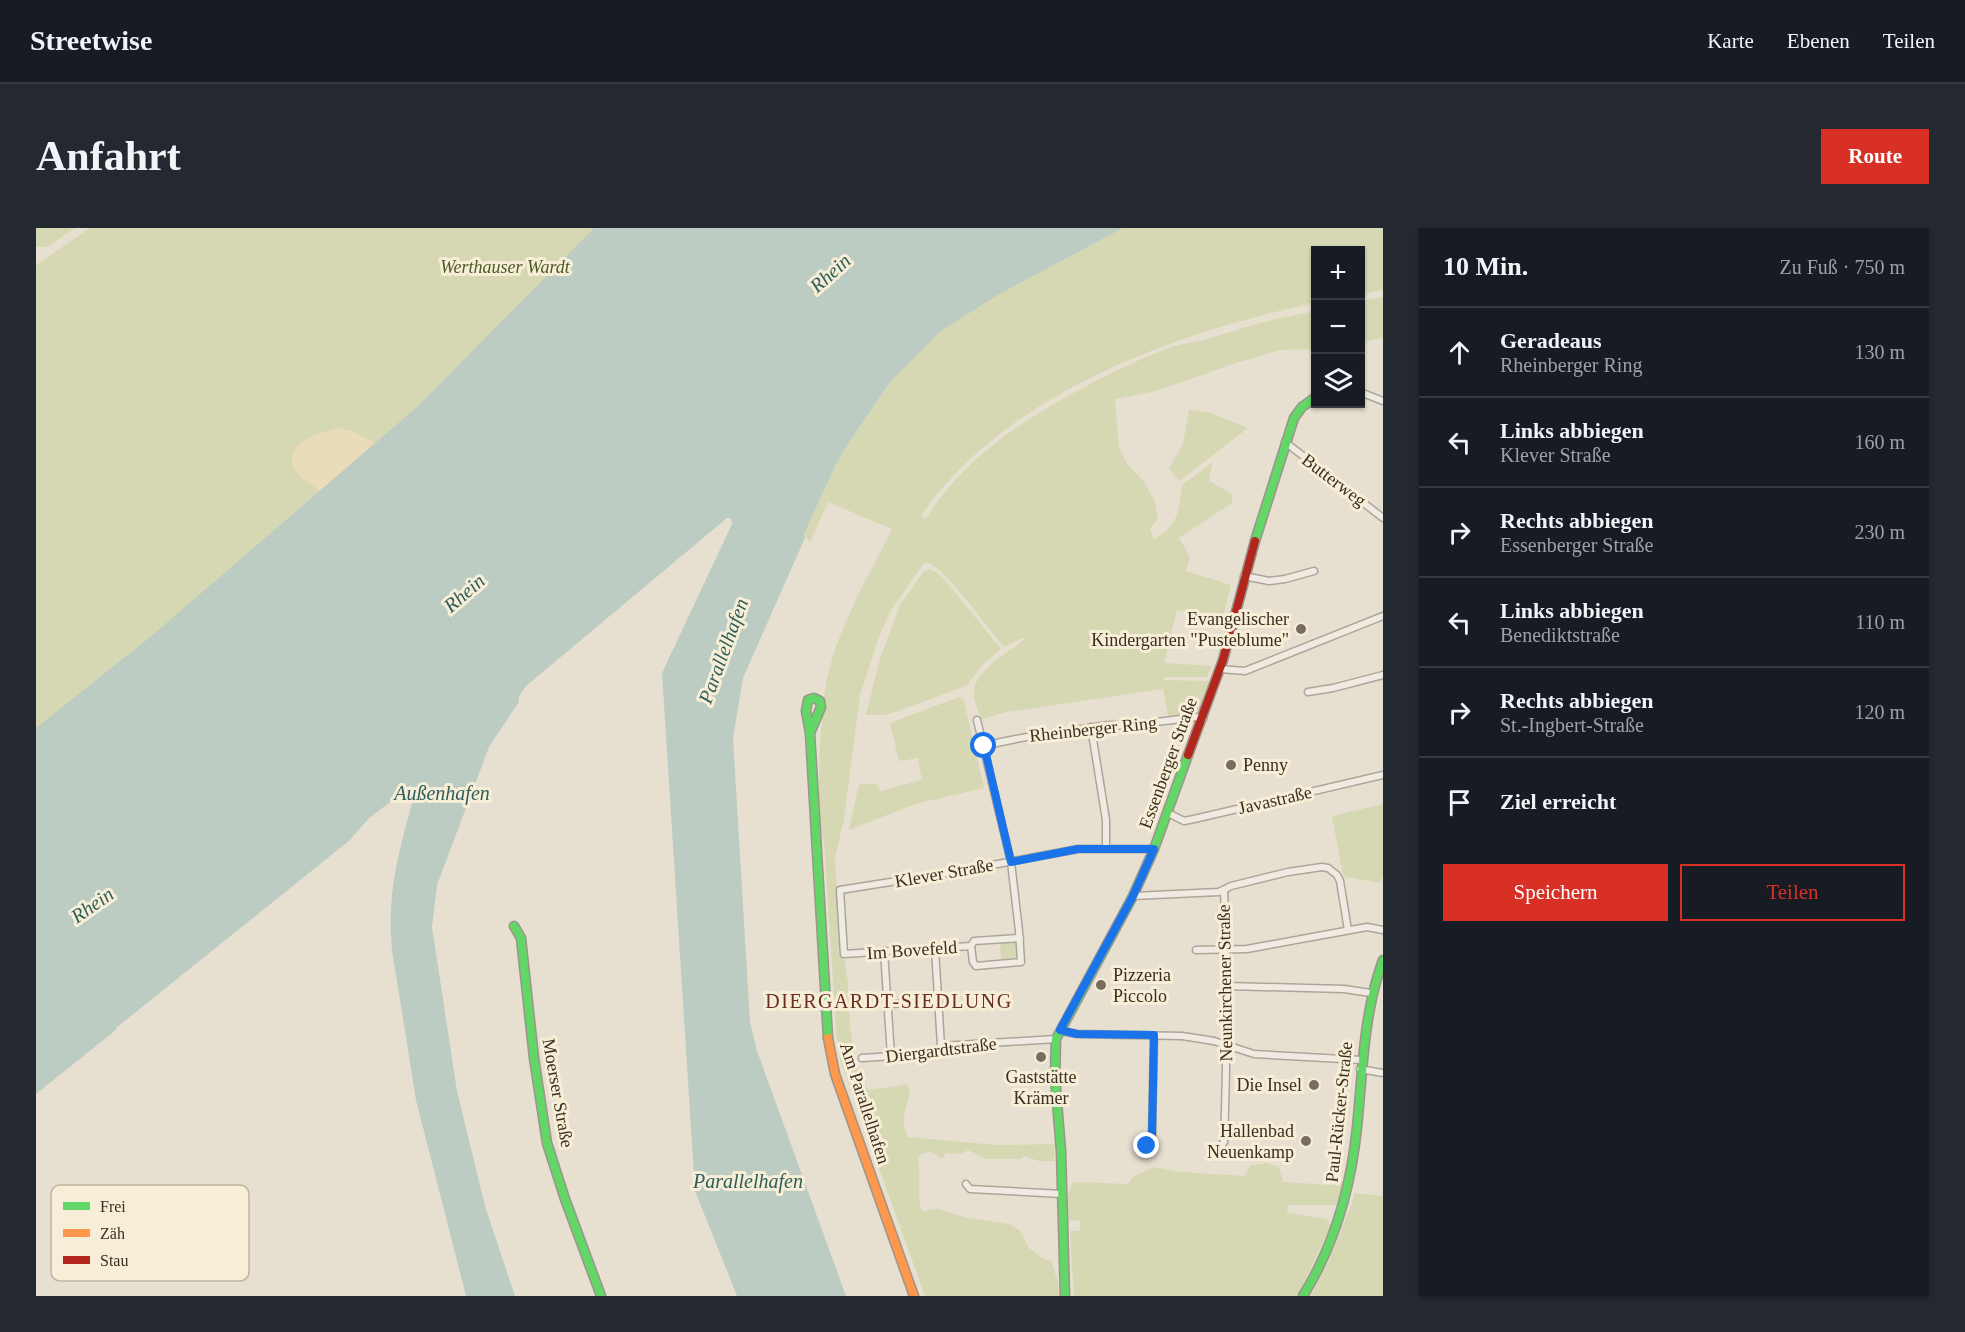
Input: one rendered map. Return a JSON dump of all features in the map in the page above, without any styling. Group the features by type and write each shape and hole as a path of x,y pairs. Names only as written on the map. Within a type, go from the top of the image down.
{"street":[{"path":"1365,394 1383,401"},
{"name":"Essenberger Straße","path":"1065,1296 1055,1077 1056,1039 1133,896 1154,849 1220,669 1244,576 1285,442 1293,420 1302,407 1311,401"},
{"name":"Butterweg","path":"1285,442 1382,516"},
{"path":"1244,576 1269,581 1314,571"},
{"path":"1220,669 1245,671 1383,616"},
{"path":"1308,692 1383,675"},
{"name":"Rheinberger Ring","path":"984,746 1091,727 1197,717 1203,719"},
{"path":"977,720 1011,862 1020,938"},
{"path":"1091,727 1106,820 1106,848"},
{"name":"Am Parallelhafen","path":"810,733 830,1052 835,1074 914,1296"},
{"name":"Javastraße","path":"1168,813 1184,821 1383,775"},
{"name":"Klever Straße","path":"840,890 1070,850 1154,849"},
{"path":"1133,896 1224,890 1231,886 1287,872 1322,867 1328,868 1337,875 1340,881 1348,930"},
{"name":"Im Bovefeld","path":"840,890 844,954 972,946"},
{"name":"Neunkirchener Straße","path":"1220,1147 1224,1142 1227,1046 1227,949 1224,890"},
{"name":"Moerser Straße","path":"514,926 521,938 534,1058 547,1143 601,1296"},
{"path":"1196,950 1246,948 1375,927 1383,930"},
{"name":"Im Bovefeld","path":"1020,938 1022,958 1019,963 976,966 973,962 972,946 974,941 1020,938"},
{"path":"935,949 941,1046"},
{"path":"884,951 891,1056"},
{"name":"Paul-Rücker-Straße","path":"1303,1296 1324,1260 1336,1232 1348,1187 1355,1144 1361,1065 1371,993 1383,960"},
{"path":"1227,986 1344,989 1371,993"},
{"path":"888,1004 938,1001"},
{"path":"1060,1030 1077,1034 1200,1038 1254,1054 1361,1065 1383,1073"},
{"path":"1147,1146 1152,1135 1154,1035"},
{"name":"Diergardtstraße","path":"862,1058 939,1053 941,1046 1056,1039"},
{"path":"966,1184 970,1189 1062,1194"}],"green space":[{"path":"36,228 75,228 47,247 36,247"},
{"name":"Werthauser Wardt","path":"90,228 612,228 410,420 36,734 36,265"},
{"path":"1123,228 1383,228 1383,290 1365,293 1365,246 1311,246 1311,304 1207,331 1151,351 1097,375 1045,403 997,436 956,473 921,516 926,519 960,475 1002,438 1049,407 1098,380 1178,345 1311,312 1311,349 1281,350 1156,391 1115,399 1119,447 1127,464 1145,483 1155,502 1158,518 1150,529 1154,540 1173,523 1182,485 1212,463 1209,481 1232,494 1232,503 1179,538 1190,557 1186,571 1231,585 1222,621 1177,610 1164,663 1212,666 1207,677 1164,677 1164,680 1209,681 1198,712 1168,716 1163,689 1007,712 981,719 974,696 974,687 978,679 992,663 1025,639 1022,638 1004,647 943,573 925,562 891,610 880,634 860,695 844,819 835,858 841,954 844,958 848,983 850,1028 860,1079 869,1090 907,1084 910,1091 904,1125 908,1137 996,1145 1055,1144 1054,1161 1039,1161 1024,1156 1020,1159 986,1159 968,1150 962,1154 946,1153 942,1159 931,1152 922,1153 918,1159 919,1198 922,1211 938,1209 964,1217 1009,1224 1019,1230 1029,1248 1043,1259 1051,1261 1058,1282 1059,1296 925,1296 840,1060 824,843 819,811 820,737 828,674 851,610 892,529 828,502 809,542 804,534 835,466 891,381 940,332 996,296"},
{"path":"1383,297 1383,338 1365,341 1365,300"},
{"path":"1189,410 1208,412 1248,428 1179,481 1169,468 1183,444"},
{"path":"930,569 944,579 1001,649 985,662 966,686 895,712 884,715 866,715 879,662 900,605 924,571"},
{"path":"959,697 964,701 984,788 915,804 849,830 859,784 877,784 880,791 922,780 918,758 899,761 890,723"},
{"path":"1383,804 1383,877 1378,883 1343,876 1332,816"},
{"path":"1000,943 1016,943 1016,958 1001,959"},
{"path":"1267,1163 1279,1167 1283,1182 1332,1185 1342,1181 1344,1186 1338,1205 1288,1205 1287,1213 1327,1219 1331,1225 1298,1296 1074,1296 1070,1231 1080,1231 1080,1221 1068,1220 1068,1194 1073,1182 1128,1184 1133,1177 1154,1167 1182,1172 1244,1176 1251,1165"},
{"path":"1354,1193 1383,1196 1383,1296 1311,1296 1328,1263"}],"sand":[{"path":"337,428 352,431 375,443 320,491 304,480 292,466 293,453 301,442"}],"water":[{"path":"594,228 1123,228 996,296 940,332 891,381 835,466 743,678 733,738 750,1022 757,1051 846,1296 737,1296 695,1191 662,673 732,524 731,518 727,518 526,686 519,696 519,702 489,747 437,885 432,927 457,1091 485,1206 515,1296 466,1296 416,1100 392,950 391,924 392,893 397,864 415,792 412,786 406,787 369,818 350,840 36,1094 36,728 149,638 417,407"}],"traffic: fast":[{"path":"1255,541 1294,418 1302,407 1311,401"},
{"path":"810,733 821,707 820,701 814,698 808,700 806,711 810,733 828,1038"},
{"path":"1065,1296 1061,1151 1055,1077 1056,1039 1133,896 1154,849 1188,755"},
{"path":"514,926 521,938 534,1058 547,1143 601,1296"},
{"path":"1303,1296 1333,1236 1346,1194 1357,1127 1371,1001 1383,960"}],"traffic: slow":[{"path":"828,1038 835,1074 914,1296"}],"traffic: jam":[{"path":"1188,755 1223,660 1255,541"}],"place":[{"name":"Evangelischer Kindergarten \"Pusteblume\"","path":"1301,629"},
{"name":"Penny","path":"1231,765"},
{"name":"Pizzeria Piccolo","path":"1101,985"},
{"name":"Gaststätte Krämer","path":"1041,1057"},
{"name":"Die Insel","path":"1314,1085"},
{"name":"Hallenbad Neuenkamp","path":"1306,1141"}],"district":[{"name":"DIERGARDT-SIEDLUNG","path":"889,1001"}],"route":[{"path":"984,746 1011,862 1078,849 1154,849 1133,896 1060,1030 1077,1034 1154,1035 1152,1135 1147,1146"}],"water label":[{"name":"Rhein","path":"830,273"},
{"name":"Rhein","path":"464,593"},
{"name":"Parallelhafen","path":"723,651"},
{"name":"Außenhafen","path":"442,793"},
{"name":"Rhein","path":"92,905"},
{"name":"Parallelhafen","path":"748,1181"}]}
